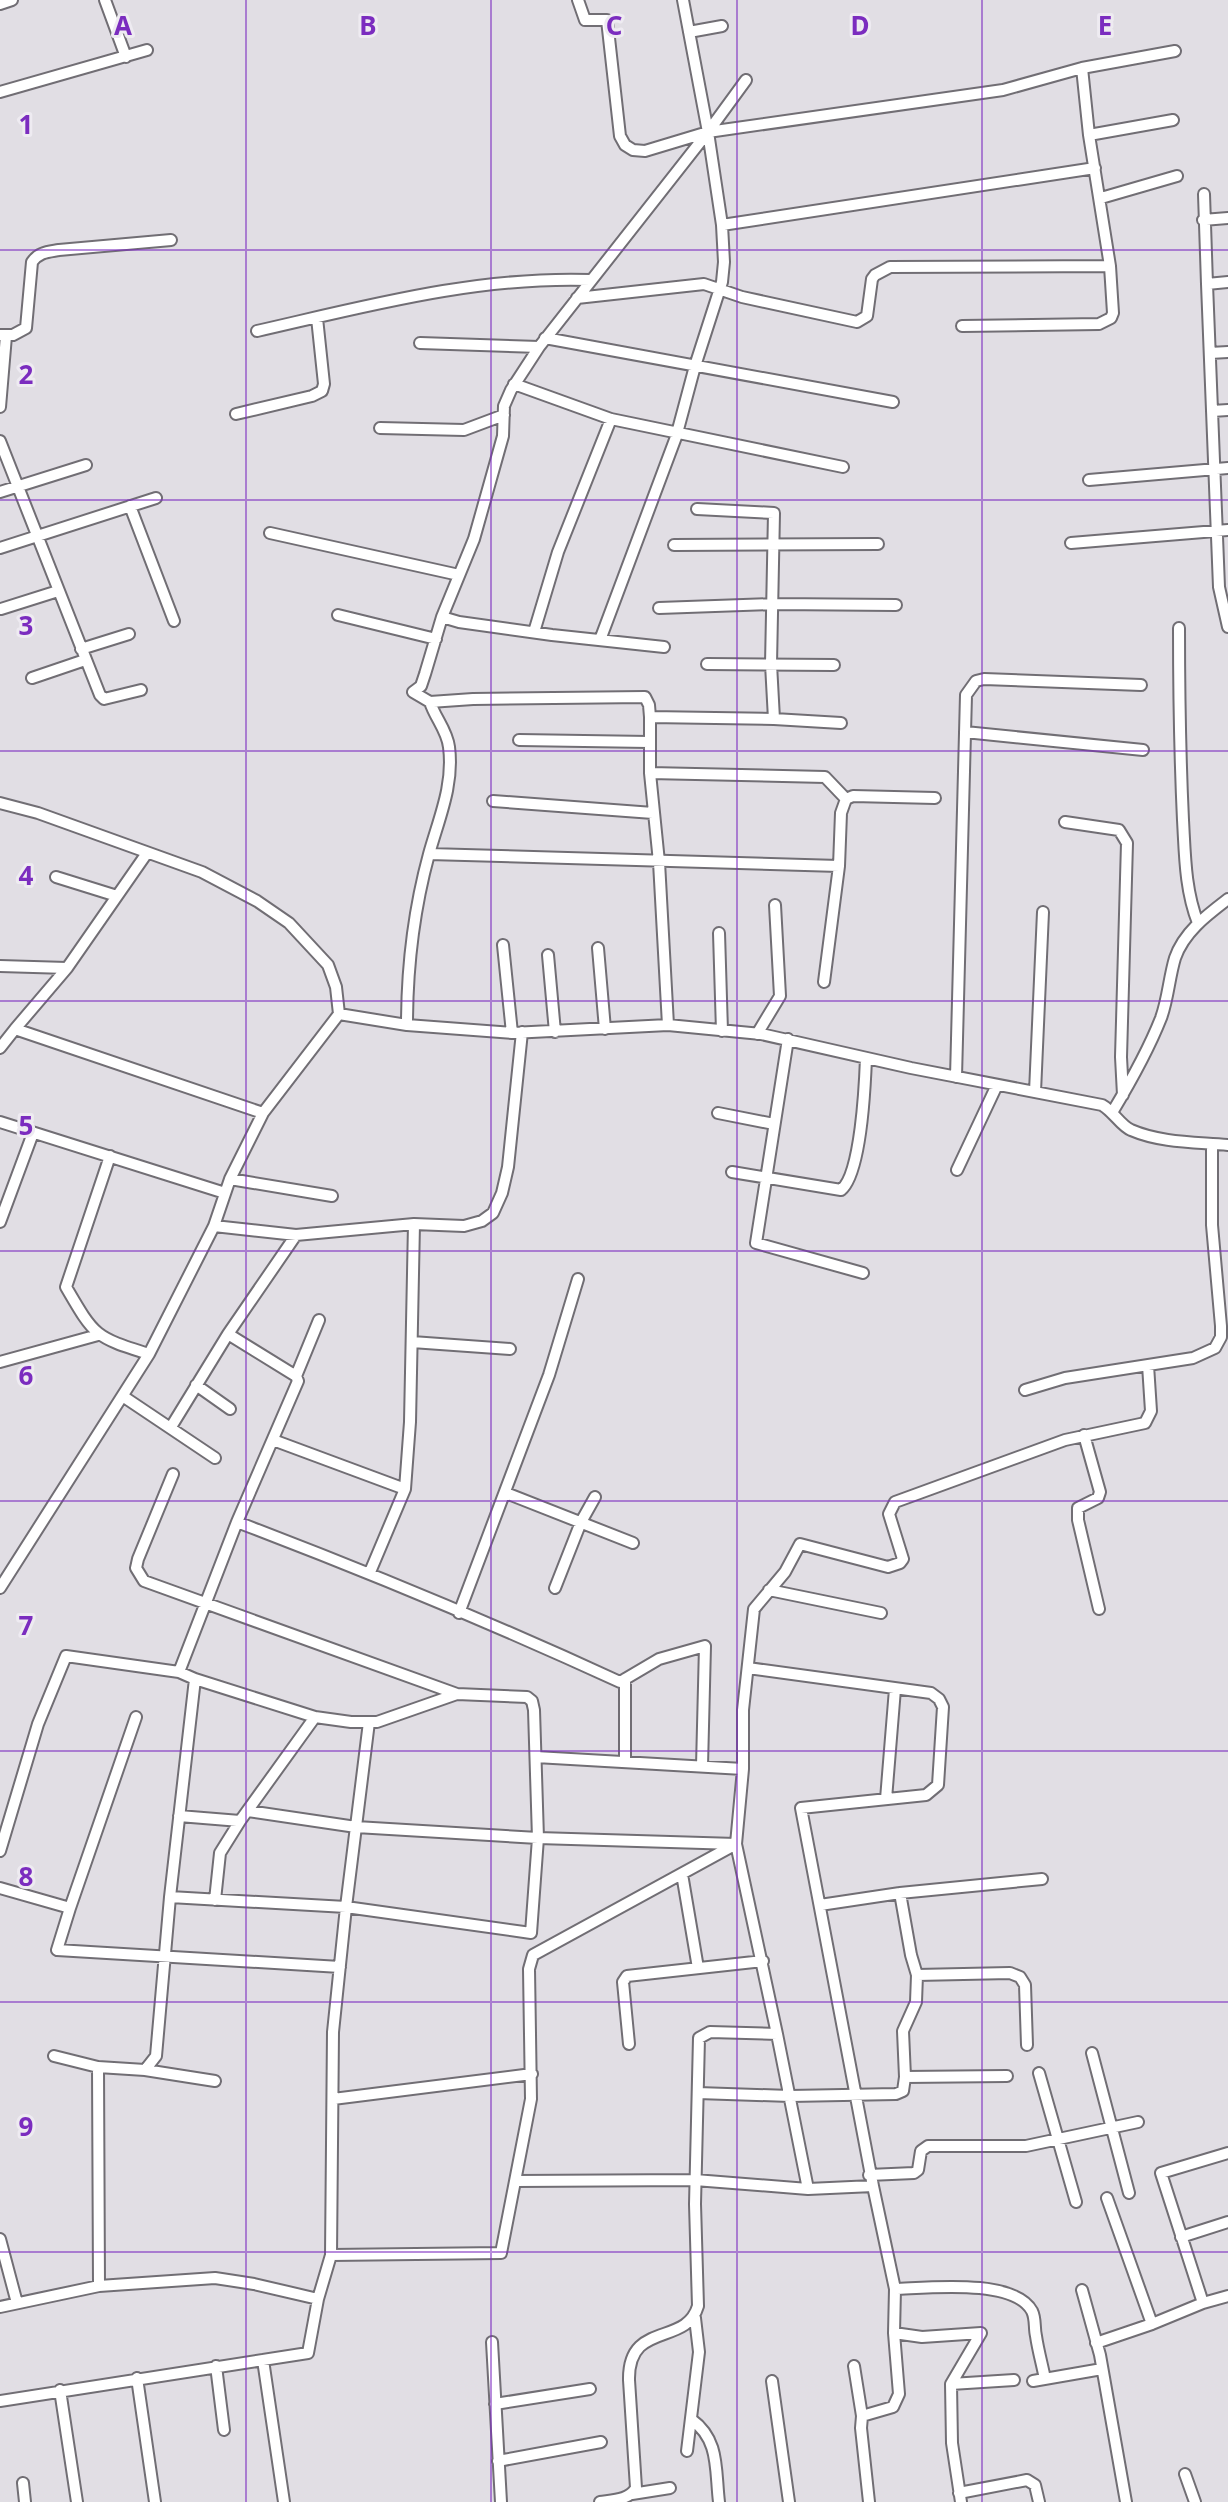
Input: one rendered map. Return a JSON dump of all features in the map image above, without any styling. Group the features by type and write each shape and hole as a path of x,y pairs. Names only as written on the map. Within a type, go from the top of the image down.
{"street":[{"path":"0,4 12,0"},
{"path":"105,0 126,57"},
{"path":"578,0 585,20 607,20 620,136 625,145 633,150 645,151 708,132 1003,90 1082,68 1175,51"},
{"path":"600,640 678,432 720,289 724,262 722,225 708,132 683,0"},
{"path":"689,32 722,26"},
{"path":"0,92 147,50"},
{"path":"962,326 1105,322 1113,313 1110,266 1089,135 1082,68"},
{"path":"668,1025 659,862 650,773 650,717 645,697 430,702 413,692 421,686 442,617 474,539 503,436 504,406 514,384 542,342 746,80"},
{"path":"1089,135 1173,120"},
{"path":"722,225 1095,168"},
{"path":"1101,198 1177,176"},
{"path":"1204,194 1215,469 1223,530 1219,587 1228,627"},
{"path":"1203,220 1228,218"},
{"path":"0,407 3,335 20,333 26,328 32,262 36,256 59,250 171,240"},
{"path":"577,298 695,284 756,301 857,322 867,316 872,279 890,267 1110,266"},
{"path":"257,331 461,287 541,280 591,280"},
{"path":"1207,284 1228,282"},
{"path":"236,414 322,391 324,384 317,318"},
{"path":"420,343 542,342 893,402"},
{"path":"1210,353 1228,352"},
{"path":"514,384 611,419 843,467"},
{"path":"1212,411 1228,410"},
{"path":"380,428 464,430 504,415"},
{"path":"534,632 558,552 611,419"},
{"path":"0,441 100,695 104,699 141,690"},
{"path":"0,492 86,465"},
{"path":"1089,480 1228,468"},
{"path":"0,548 156,498"},
{"path":"130,506 174,621"},
{"path":"697,509 772,511 774,604 771,664 774,719"},
{"path":"1071,543 1223,530"},
{"path":"270,533 459,575"},
{"path":"674,545 878,544"},
{"path":"1,609 58,591"},
{"path":"659,608 774,604 896,605"},
{"path":"338,615 436,639"},
{"path":"442,617 459,622 664,647"},
{"path":"1179,628 1179,744 1186,864 1190,903 1198,923"},
{"path":"32,678 129,634"},
{"path":"707,664 834,665"},
{"path":"956,1077 966,695 976,681 984,679 1141,685"},
{"path":"407,1025 407,985 429,854 450,780 449,744 430,702"},
{"path":"650,717 841,723"},
{"path":"965,732 1143,750"},
{"path":"519,740 649,742"},
{"path":"650,773 825,777 846,799"},
{"path":"824,982 839,866 841,813 846,799 853,796 935,798"},
{"path":"493,801 653,813"},
{"path":"0,803 38,813 202,872 257,901 289,923 328,965 336,987 339,1014 263,1113 230,1179 214,1226 149,1354 0,1588"},
{"path":"1065,822 1119,830 1127,843 1121,1057 1123,1095"},
{"path":"0,1048 67,968 147,853"},
{"path":"429,854 839,866"},
{"path":"56,877 117,896"},
{"path":"1113,1111 1140,1064 1160,1019 1168,999 1175,959 1183,942 1198,923 1228,899"},
{"path":"757,1034 780,996 775,905"},
{"path":"1035,1092 1043,912"},
{"path":"719,933 722,1031"},
{"path":"214,1226 296,1235 414,1224 464,1226 482,1221 493,1213 508,1167 517,1033 503,945"},
{"path":"598,948 605,1029"},
{"path":"548,955 555,1032"},
{"path":"0,966 67,968"},
{"path":"339,1014 407,1025 517,1033 668,1025 757,1034 1102,1105 1113,1111 1128,1130 1182,1143 1228,1145"},
{"path":"15,1029 263,1113"},
{"path":"788,1039 756,1243 863,1273"},
{"path":"732,1172 835,1191 846,1186 863,1118 866,1058"},
{"path":"957,1170 997,1085"},
{"path":"718,1113 774,1124"},
{"path":"0,1122 225,1193"},
{"path":"0,1222 33,1133"},
{"path":"1025,1390 1065,1378 1193,1358 1215,1348 1221,1337 1212,1225 1212,1144"},
{"path":"110,1156 66,1287 86,1322 98,1335 149,1354"},
{"path":"230,1179 332,1196"},
{"path":"370,1572 405,1489 414,1224"},
{"path":"171,1427 228,1334 296,1235"},
{"path":"459,1613 549,1375 578,1279"},
{"path":"179,1672 237,1522 298,1381 296,1376 319,1320"},
{"path":"228,1334 296,1376"},
{"path":"0,1362 98,1335"},
{"path":"412,1342 510,1349"},
{"path":"808,2189 763,1961 736,1844 743,1769 743,1710 754,1609 785,1572 800,1544 888,1567 895,1566 903,1559 889,1514 895,1502 1084,1435 1145,1423 1151,1411 1148,1365"},
{"path":"196,1385 230,1409"},
{"path":"124,1397 215,1458"},
{"path":"1084,1435 1100,1495 1078,1508 1078,1520 1099,1609"},
{"path":"273,1440 405,1489"},
{"path":"170,1897 346,1907 531,1933 538,1838 534,1710 532,1701 527,1697 457,1694 144,1581 136,1568 173,1474"},
{"path":"506,1493 633,1543"},
{"path":"555,1588 581,1522 595,1497"},
{"path":"237,1522 370,1572 620,1682 659,1659 705,1646 702,1766"},
{"path":"769,1590 881,1613"},
{"path":"0,1851 38,1724 66,1656 179,1672 315,1717 369,1722 457,1694"},
{"path":"748,1668 931,1693 943,1707 938,1785 926,1795 801,1808 869,2175 895,2289 898,2399 893,2407 862,2416"},
{"path":"145,2070 156,2056 170,1897 195,1679"},
{"path":"625,1679 625,1762"},
{"path":"886,1799 895,1689"},
{"path":"136,1717 57,1950 340,1967"},
{"path":"215,1900 220,1853 315,1717"},
{"path":"0,2401 308,2353 318,2299 331,2255 333,2032 369,1722"},
{"path":"536,1757 743,1769"},
{"path":"248,1811 356,1827 538,1838 736,1844"},
{"path":"179,1816 240,1821"},
{"path":"331,2255 501,2253 531,2099 529,1969 533,1955 736,1844"},
{"path":"682,1874 698,1968"},
{"path":"820,1905 900,1893 1042,1879"},
{"path":"0,1888 70,1908"},
{"path":"698,2093 855,2095 899,2093 904,2089 903,2031 916,2002 917,1975 900,1893"},
{"path":"629,2044 624,1979 633,1975 763,1961"},
{"path":"917,1975 1010,1973 1020,1977 1025,1985 1027,2045"},
{"path":"687,2451 699,2352 695,2318 699,2288 695,2180 698,2045 702,2035 710,2032 777,2034"},
{"path":"1092,2053 1129,2193"},
{"path":"54,2056 98,2067 145,2070 215,2081"},
{"path":"98,2067 99,2286"},
{"path":"1039,2073 1076,2202"},
{"path":"333,2099 532,2074"},
{"path":"905,2077 1007,2076"},
{"path":"869,2175 914,2173 918,2170 921,2151 928,2146 1006,2148 1058,2141 1138,2122"},
{"path":"1203,2303 1161,2173 1228,2153"},
{"path":"515,2181 695,2180 808,2189 873,2186"},
{"path":"1107,2198 1152,2324"},
{"path":"1181,2237 1228,2222"},
{"path":"0,2239 17,2303"},
{"path":"0,2307 99,2286 215,2278 318,2299"},
{"path":"895,2289 976,2287 1013,2297 1026,2304 1034,2317 1045,2379"},
{"path":"1082,2290 1102,2369 1126,2502"},
{"path":"1096,2343 1228,2296"},
{"path":"632,2494 636,2480 629,2362 636,2349 644,2343 695,2318"},
{"path":"894,2333 922,2337 981,2333 951,2384 952,2443 960,2497 1027,2480 1035,2485 1039,2502"},
{"path":"492,2342 501,2502"},
{"path":"263,2360 284,2502"},
{"path":"216,2366 224,2430"},
{"path":"854,2366 862,2416 869,2502"},
{"path":"1033,2381 1102,2369"},
{"path":"137,2378 155,2502"},
{"path":"951,2384 1014,2380"},
{"path":"772,2381 789,2502"},
{"path":"495,2404 590,2389"},
{"path":"60,2390 77,2502"},
{"path":"691,2419 710,2438 719,2502"},
{"path":"498,2461 601,2442"},
{"path":"1185,2474 1195,2502"},
{"path":"23,2483 25,2502"},
{"path":"600,2502 670,2488"}]}
